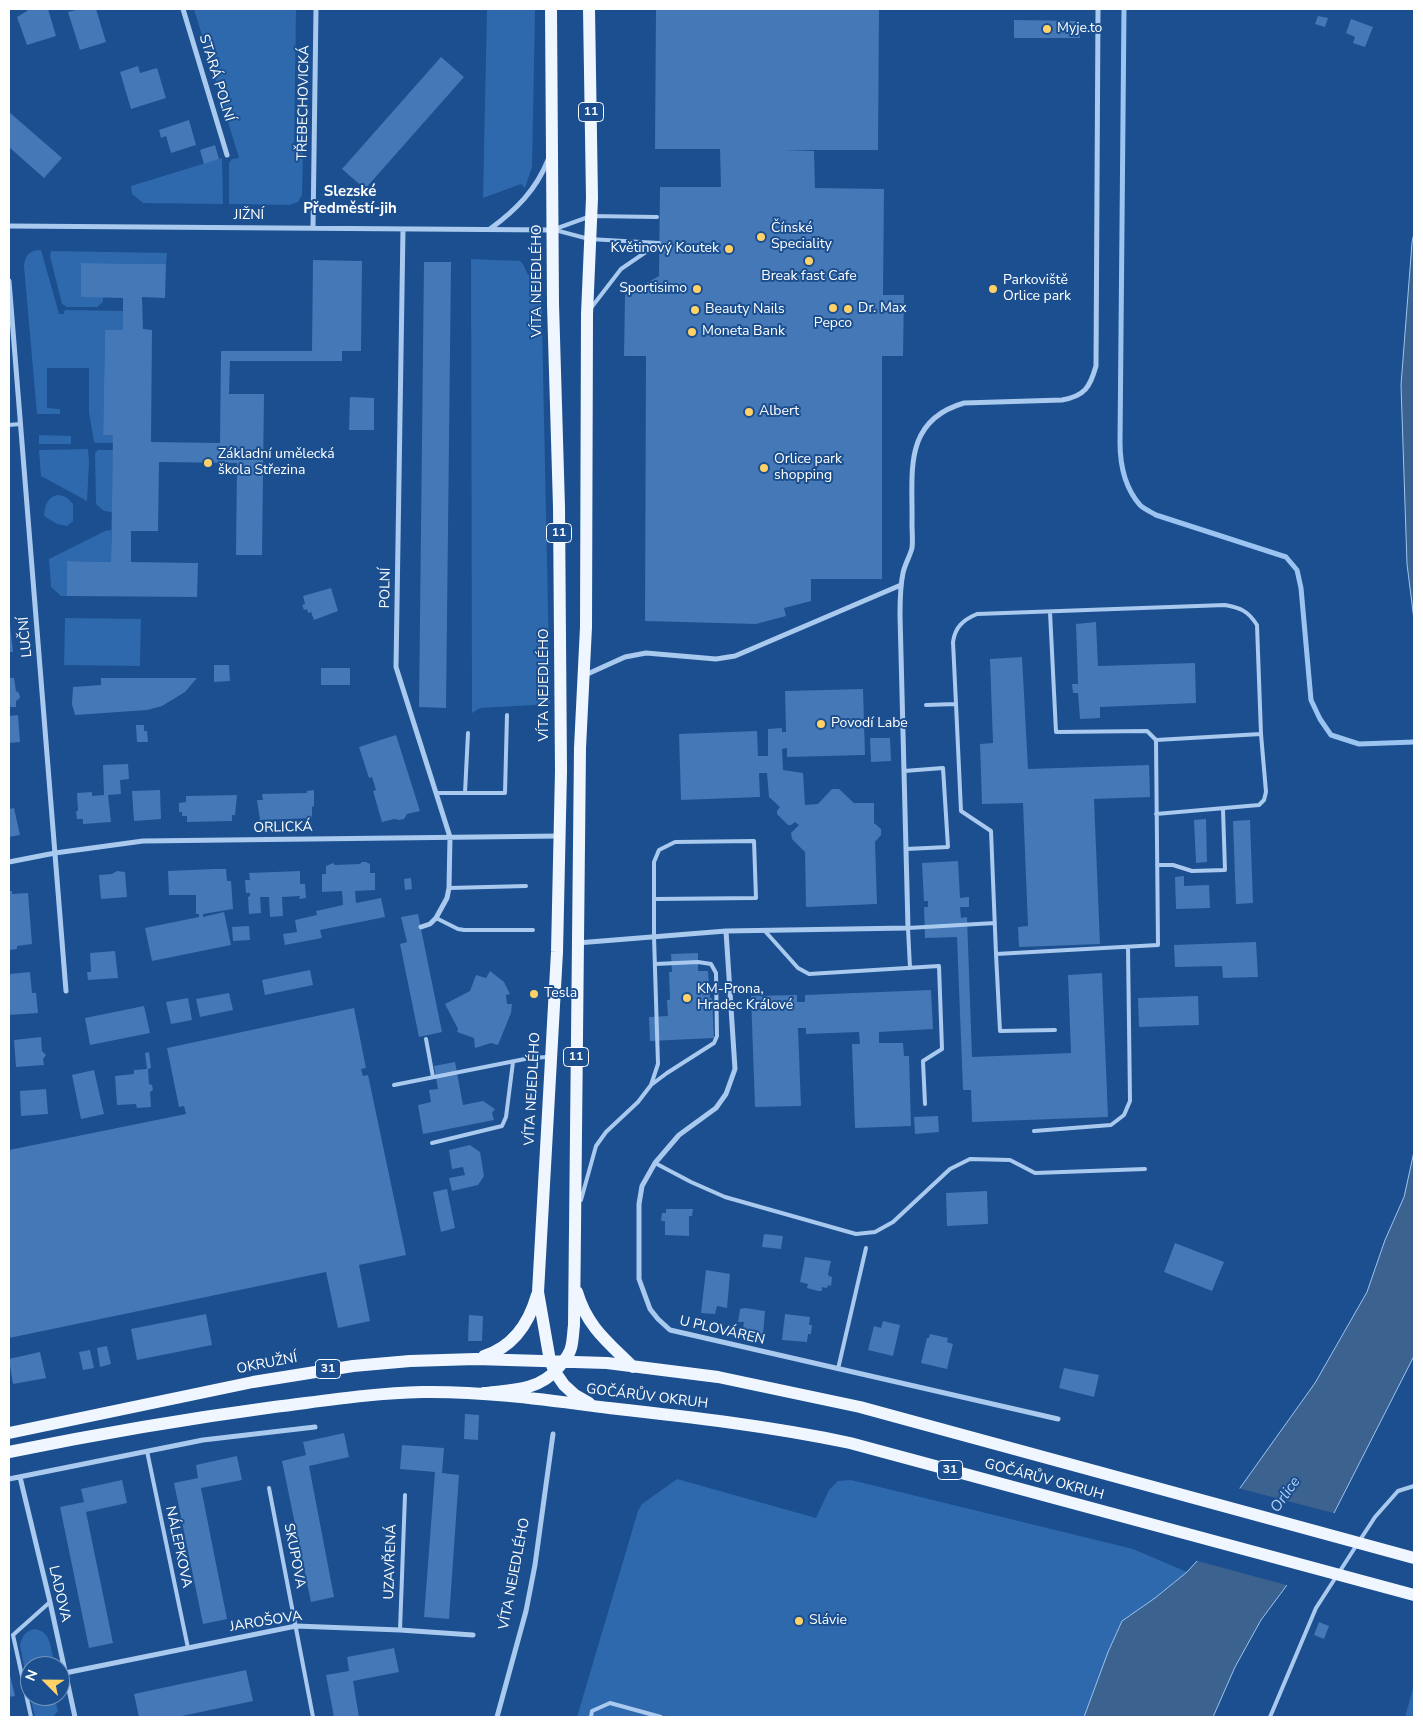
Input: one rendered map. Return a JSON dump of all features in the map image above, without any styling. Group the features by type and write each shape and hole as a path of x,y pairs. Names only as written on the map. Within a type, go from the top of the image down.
{"main road":[{"name":"VÍTA NEJEDLÉHO","path":"551,9 553,342 559,515 560,836 557,952 538,1292 552,1366"},
{"name":"11","path":"564,1361 571,1348 572,1341 575,1280 577,943 580,748 587,546 587,314 591,216 589,9"},
{"path":"575,1280 582,1306 590,1323 602,1338 633,1367"},
{"path":"476,1359 502,1349 516,1336 528,1318 538,1292"},
{"name":"OKRUŽNÍ","path":"9,1433 314,1371 410,1361 476,1359 552,1366 564,1361"},
{"name":"GOČÁRŮV OKRUH","path":"564,1361 718,1377 860,1407 1414,1558"},
{"path":"484,1393 524,1389 542,1382 552,1366 575,1395 587,1402 604,1407"},
{"name":"31","path":"9,1452 122,1430 304,1403 420,1392 484,1393"},
{"name":"GOČÁRŮV OKRUH","path":"484,1393 745,1424 841,1442 1414,1595"}],"street":[{"name":"STARÁ POLNÍ","path":"183,9 227,154"},
{"name":"TŘEBECHOVICKÁ","path":"313,228 316,9"},
{"path":"577,943 726,931 908,928 901,585 903,571 912,548 913,457 918,439 933,418 953,406 964,403 1067,399 1083,393 1092,381 1096,366 1098,9"},
{"path":"490,229 526,198 541,175 552,148"},
{"name":"JIŽNÍ","path":"9,226 553,230"},
{"name":"POLNÍ","path":"403,228 396,667 450,837 449,888 442,908 436,918"},
{"name":"LUČNÍ","path":"9,281 66,991"},
{"path":"583,676 625,657 636,655 716,659 735,656 901,585"},
{"name":"ORLICKÁ","path":"9,862 54,852 143,842 560,836"},
{"path":"421,927 430,924 436,918"},
{"name":"U PLOVÁREN","path":"726,931 735,1068 726,1094 716,1108 679,1135 655,1163 642,1186 639,1204 639,1280 644,1295 658,1319 670,1330 1058,1419"},
{"path":"9,1479 203,1440 315,1427"},
{"name":"VÍTA NEJEDLÉHO","path":"497,1717 526,1611 535,1565 553,1434"},
{"name":"LADOVA","path":"20,1477 61,1656"},
{"name":"JAROŠOVA","path":"70,1672 296,1626 473,1635"},
{"name":"LADOVA","path":"70,1695 75,1717"}],"lane":[{"path":"553,230 591,216 657,217"},
{"path":"553,230 590,239 659,243 621,269 587,314"},
{"path":"9,425 20,424"},
{"path":"1055,1030 1000,1031 992,831 961,811 953,642 954,634 960,624 977,614 1225,605 1250,614 1257,625 1261,734 1266,792 1264,800 1259,805 1156,814"},
{"path":"996,954 1158,945 1156,740 1147,731 1056,732 1050,612"},
{"path":"926,705 956,704"},
{"path":"436,793 505,793 507,715"},
{"path":"465,793 468,733"},
{"path":"1156,740 1261,734"},
{"path":"904,771 943,768 948,846 906,849"},
{"path":"1157,864 1192,871 1225,870 1223,809"},
{"path":"652,1085 658,1064 654,937 654,899 654,862 659,850 675,842 754,841 756,898 654,899"},
{"path":"449,888 526,886"},
{"path":"436,918 464,930 533,930"},
{"path":"910,968 908,928 995,923"},
{"path":"764,930 798,968 809,974 939,966 942,1049 923,1062 925,1104"},
{"path":"1034,1131 1111,1125 1124,1115 1130,1101 1128,947"},
{"path":"575,1221 596,1146 606,1132 638,1102 652,1085 667,1073 714,1043 717,1036 716,972 711,964 698,962 655,964"},
{"path":"426,1039 433,1077"},
{"path":"394,1085 513,1062 550,1057"},
{"path":"432,1143 502,1126 506,1117 513,1062"},
{"path":"655,1163 725,1197 856,1234 875,1232 893,1222 950,1169 970,1159 1010,1160 1035,1173 1145,1169"},
{"path":"838,1368 866,1248"},
{"name":"NÁLEPKOVA","path":"147,1452 188,1648"},
{"path":"1270,1717 1316,1608 1375,1517 1398,1491 1414,1486"},
{"name":"SKUPOVA","path":"269,1488 313,1717"},
{"name":"UZAVŘENÁ","path":"400,1630 405,1495"},
{"path":"31,1717 13,1634 50,1602"},
{"path":"591,1717 592,1711 610,1703 661,1717"}],"shaded area":[{"path":"194,9 296,9 294,149 303,149 302,195 298,202 289,205 229,204 229,163 232,159 239,158"},
{"path":"487,9 535,9 532,167 525,188 521,184 483,198"},
{"path":"222,158 223,204 143,203 132,194 131,186"},
{"path":"41,250 59,314 64,314 66,310 123,311 123,330 105,330 103,435 113,435 113,443 94,442 89,412 89,368 47,368 47,408 60,409 60,414 37,414 24,266 29,254"},
{"path":"51,251 167,253 166,264 81,263 81,296 103,297 103,302 97,307 67,307 62,304 50,256"},
{"path":"471,259 520,261 528,275 541,275 550,704 480,708 472,713"},
{"path":"39,435 71,436 71,444 39,444"},
{"path":"88,449 87,501 41,476 39,450"},
{"path":"98,450 113,450 112,512 104,511 96,504 95,453"},
{"path":"59,495 66,497 73,504 73,521 67,526 57,524 44,516 49,499"},
{"path":"111,530 111,562 67,561 67,596 61,596 51,587 49,559 105,531"},
{"path":"65,618 141,619 140,666 64,665"},
{"name":"Slávie","path":"677,1479 816,1518 829,1490 838,1481 851,1480 1133,1549 1187,1572 1122,1621 1108,1652 1084,1717 577,1717 638,1511 642,1504"},
{"path":"35,1629 44,1633 50,1643 53,1656 22,1656 20,1646 24,1634"},
{"path":"1414,1685 1414,1717 1405,1717"},
{"path":"32,1706 57,1706 58,1711 53,1717 35,1717"}],"water":[{"path":"1414,233 1414,620 1407,564 1401,385"},
{"name":"Orlice","path":"1414,1152 1414,1356 1334,1513 1287,1585 1261,1620 1235,1667 1213,1717 1084,1717 1108,1652 1122,1621 1155,1598 1187,1572 1197,1561 1240,1488 1315,1383 1367,1292 1385,1240 1404,1197"}],"pier":[{"path":"1238,1488 1337,1514 1290,1586 1194,1560"}],"building":[{"path":"27,9 48,9 56,36 27,45 17,17 27,11"},
{"path":"80,9 96,9 106,42 80,50 68,12"},
{"name":"Orlice park shopping","path":"656,9 879,9 878,150 783,150 814,151 815,188 884,189 883,295 904,295 903,356 882,356 882,579 811,579 811,601 784,608 786,616 756,624 645,621 646,356 624,356 625,295 659,276 660,187 721,187 720,149 655,149"},
{"path":"1318,16 1328,18 1325,27 1315,24"},
{"path":"1351,19 1373,27 1365,47 1353,43 1355,37 1346,33"},
{"name":"Myje.to","path":"1014,20 1080,21 1080,38 1014,38"},
{"path":"441,57 464,77 365,189 342,169"},
{"path":"138,66 140,73 157,68 166,98 131,109 120,72"},
{"path":"9,112 62,158 44,178 9,147"},
{"path":"189,120 196,145 171,153 166,136 161,138 159,130"},
{"path":"215,145 219,159 204,164 200,150"},
{"path":"313,260 362,261 361,351 342,351 342,361 230,361 229,394 264,394 262,555 236,555 237,463 159,462 158,531 131,531 131,562 198,563 197,597 67,596 67,561 111,562 113,435 103,435 105,330 123,330 123,298 81,297 81,263 166,264 165,298 142,297 143,329 152,330 151,442 220,443 221,351 312,351"},
{"path":"424,262 451,262 446,708 419,707"},
{"path":"350,397 374,398 374,430 349,430"},
{"path":"331,588 338,611 314,620 311,612 308,613 307,609 304,610 302,605 305,604 303,596"},
{"path":"1096,622 1098,666 1195,663 1196,703 1100,707 1100,718 1080,719 1078,693 1073,693 1072,684 1078,684 1076,624"},
{"path":"10,625 13,652 9,652"},
{"path":"1022,657 1028,769 1149,765 1150,797 1094,799 1100,944 1019,947 1018,927 1028,926 1023,803 982,804 980,744 993,743 990,659"},
{"path":"214,665 229,665 230,681 214,682"},
{"path":"321,668 350,668 350,685 321,685"},
{"path":"9,678 14,678 16,691 19,693 20,698 16,701 16,707 9,707"},
{"path":"101,678 197,678 185,692 162,706 147,710 75,715 72,704 73,687 101,685"},
{"path":"863,689 865,755 787,757 787,748 782,749 783,770 803,773 805,805 818,804 832,789 839,789 854,803 874,803 874,823 881,829 881,835 875,842 877,904 806,907 805,852 792,839 791,833 799,825 795,822 788,825 777,814 780,807 769,797 767,773 759,773 760,797 681,800 679,734 757,731 758,756 768,756 768,729 782,728 782,732 786,732 785,691"},
{"path":"18,715 20,742 9,743 9,716"},
{"path":"136,725 144,725 144,731 147,731 148,742 137,742"},
{"path":"396,735 420,811 407,814 404,819 382,822 373,791 376,790 372,777 369,778 359,747"},
{"path":"870,738 890,738 891,761 871,762"},
{"path":"128,764 129,779 120,780 121,794 108,795 111,822 83,824 83,819 77,819 77,793 92,792 92,796 104,795 103,765"},
{"path":"160,790 161,819 134,821 132,791"},
{"path":"314,790 312,818 260,820 257,800 263,800 262,794 307,793 307,791"},
{"path":"237,795 235,815 232,815 232,821 187,822 187,816 182,816 182,812 179,812 179,803 186,802 186,796"},
{"path":"14,808 20,835 9,837 9,809"},
{"path":"1206,819 1207,862 1196,863 1194,820"},
{"path":"1250,820 1253,903 1236,904 1233,821"},
{"path":"958,861 960,898 969,897 969,907 960,907 961,918 967,917 972,1057 1071,1053 1068,975 1102,973 1108,1117 972,1122 971,1090 963,1090 957,937 925,938 924,907 928,907 928,901 924,901 922,863"},
{"path":"362,862 370,864 370,873 375,873 375,890 355,891 356,903 381,898 385,917 320,930 322,938 285,945 283,934 297,932 295,920 317,915 316,911 343,905 342,891 322,892 322,874 326,874 326,866 333,863 335,865 360,864"},
{"path":"226,869 227,881 231,881 233,909 203,914 203,917 224,912 231,945 152,961 145,928 199,917 199,914 196,914 196,895 169,895 168,871"},
{"path":"117,871 125,872 127,897 101,899 99,875 112,874"},
{"path":"300,871 300,884 305,884 306,898 299,899 300,896 282,897 283,916 270,917 269,897 260,897 261,913 249,914 248,897 250,893 246,893 245,880 250,880 249,873"},
{"path":"1184,876 1184,886 1209,885 1210,908 1176,909 1175,877"},
{"path":"411,878 412,889 405,890 404,879"},
{"path":"9,891 12,891 12,894 28,893 32,944 17,946 17,949 9,950"},
{"path":"418,914 442,1032 419,1037 400,944 407,942 401,917"},
{"path":"249,926 250,940 233,941 232,927"},
{"path":"1256,942 1258,977 1223,978 1222,966 1175,967 1174,945"},
{"path":"115,951 118,978 88,980 87,972 91,972 90,953"},
{"path":"698,953 698,971 708,971 710,998 712,998 714,1038 650,1041 649,1017 668,1016 667,1000 670,1000 669,972 672,972 671,954"},
{"path":"310,970 313,985 265,995 262,980"},
{"path":"490,971 504,982 510,994 506,995 507,1004 512,1004 511,1013 498,1045 491,1043 475,1048 474,1038 457,1032 458,1029 445,1004 470,991 476,975 486,978"},
{"path":"30,972 32,993 36,993 38,1013 9,1015 9,974"},
{"path":"931,990 933,1029 879,1032 879,1043 903,1043 904,1056 909,1056 911,1126 855,1128 852,1044 860,1044 859,1032 806,1034 806,1028 798,1028 801,1106 755,1107 751,996 797,995 797,1002 805,1002 805,995"},
{"path":"229,993 233,1010 200,1017 196,999"},
{"path":"1198,996 1199,1025 1139,1027 1138,998"},
{"path":"188,998 192,1020 171,1024 166,1002"},
{"path":"144,1006 150,1033 90,1045 85,1018"},
{"path":"354,1008 366,1068 361,1069 363,1076 368,1075 406,1255 359,1265 370,1321 338,1328 326,1272 9,1338 9,1150 186,1114 184,1106 179,1107 167,1048"},
{"path":"41,1037 42,1051 46,1055 43,1059 44,1065 16,1067 14,1040"},
{"path":"149,1052 151,1068 148,1069 149,1084 152,1085 153,1090 150,1092 151,1107 137,1108 136,1104 117,1105 115,1076 134,1074 134,1070 147,1069 145,1053"},
{"path":"455,1062 463,1105 483,1101 495,1109 492,1113 494,1120 423,1134 418,1105 431,1102 429,1090 438,1089 434,1066"},
{"path":"94,1070 104,1114 81,1119 72,1075"},
{"path":"46,1089 48,1114 21,1116 20,1091"},
{"path":"938,1116 939,1132 915,1134 914,1117"},
{"path":"470,1145 480,1152 484,1176 478,1185 452,1191 449,1178 465,1175 463,1167 452,1169 449,1150"},
{"path":"447,1189 455,1228 441,1232 433,1192"},
{"path":"987,1191 988,1224 947,1226 946,1193"},
{"path":"666,1209 693,1209 692,1216 689,1216 689,1236 665,1235 665,1221 661,1221 662,1213 666,1213"},
{"path":"764,1234 783,1236 781,1249 762,1247"},
{"path":"1175,1243 1224,1262 1212,1291 1164,1272"},
{"path":"805,1257 831,1261 828,1274 832,1277 831,1286 828,1285 827,1288 822,1287 822,1291 818,1291 807,1288 808,1284 800,1282"},
{"path":"706,1270 730,1274 727,1308 717,1306 715,1314 701,1313"},
{"path":"740,1309 765,1311 763,1334 760,1337 742,1335 744,1322 738,1322"},
{"path":"206,1314 212,1345 137,1360 131,1329"},
{"path":"785,1314 810,1317 809,1325 812,1325 811,1334 808,1334 807,1342 782,1340"},
{"path":"469,1315 483,1316 482,1341 468,1341"},
{"path":"883,1321 900,1325 893,1356 868,1350 874,1326 881,1328"},
{"path":"930,1334 948,1338 947,1342 953,1344 947,1369 921,1363 927,1338 929,1338"},
{"path":"107,1346 111,1364 100,1367 97,1348"},
{"path":"90,1350 94,1368 83,1370 79,1352"},
{"path":"40,1352 46,1378 13,1384 9,1359"},
{"path":"1064,1368 1099,1375 1094,1397 1059,1388"},
{"path":"465,1414 479,1415 478,1440 464,1439"},
{"path":"344,1433 349,1457 309,1466 334,1597 311,1602 282,1461 306,1455 303,1442"},
{"path":"402,1445 444,1448 442,1473 459,1475 449,1619 424,1617 435,1472 400,1469"},
{"path":"237,1456 242,1480 201,1488 227,1619 203,1624 174,1483 198,1478 196,1465"},
{"path":"122,1480 127,1503 86,1512 113,1643 89,1648 60,1507 84,1502 81,1489"},
{"path":"1319,1622 1329,1626 1324,1639 1314,1635"},
{"path":"394,1648 399,1672 353,1681 359,1717 334,1717 326,1675 349,1671 347,1657"},
{"path":"246,1670 253,1701 177,1717 139,1717 134,1694"},
{"path":"9,1671 15,1696 9,1697"}],"waterway":[{"path":"1124,9 1120,442 1122,467 1130,491 1140,505 1156,515 1286,557 1297,570 1301,588 1311,700 1320,719 1331,735 1359,744 1414,742"}],"place":[{"name":"Myje.to","path":"1047,29"},
{"name":"Čínské Speciality","path":"761,237"},
{"name":"Květinový Koutek","path":"729,249"},
{"name":"Break fast Cafe","path":"809,261"},
{"name":"Sportisimo","path":"697,289"},
{"name":"Parkoviště Orlice park","path":"993,289"},
{"name":"Pepco","path":"833,308"},
{"name":"Dr. Max","path":"848,309"},
{"name":"Beauty Nails","path":"695,310"},
{"name":"Moneta Bank","path":"692,332"},
{"name":"Albert","path":"749,412"},
{"name":"Základní umělecká škola Střezina","path":"208,463"},
{"name":"Orlice park shopping","path":"764,468"},
{"name":"Povodí Labe","path":"821,724"},
{"name":"Tesla","path":"534,994"},
{"name":"KM-Prona, Hradec Králové","path":"687,998"},
{"name":"Slávie","path":"799,1621"}],"district":[{"name":"Slezské Předměstí-jih","path":"350,200"}]}
